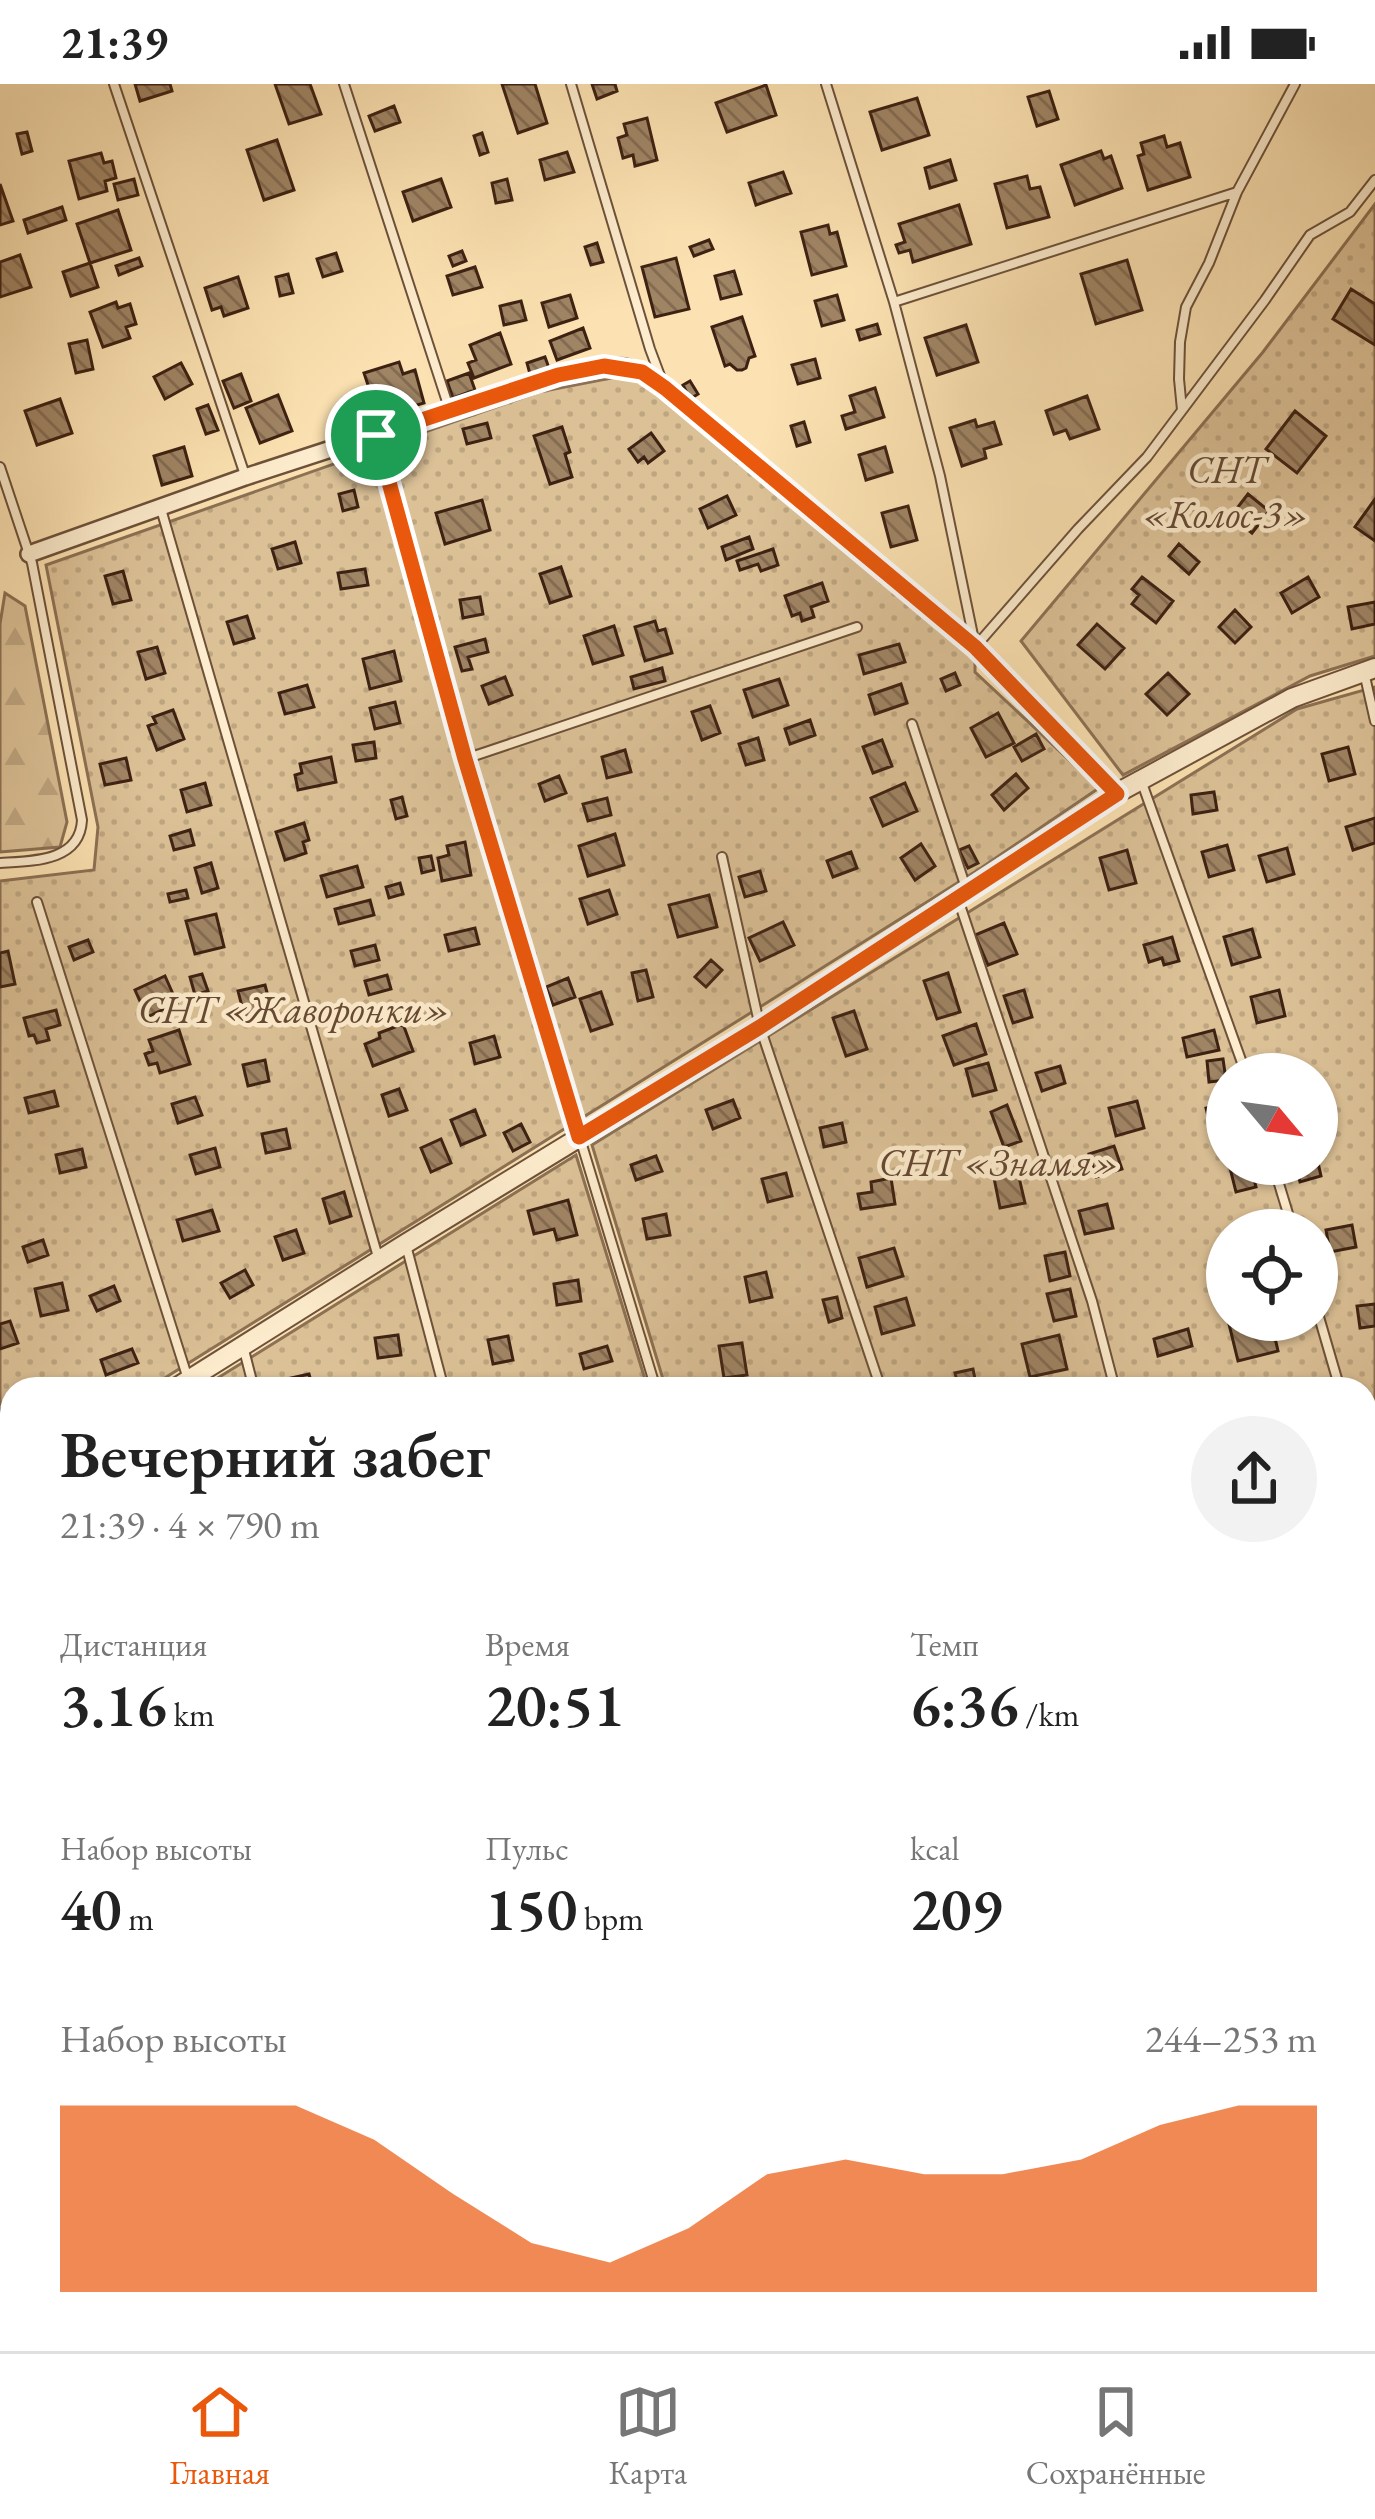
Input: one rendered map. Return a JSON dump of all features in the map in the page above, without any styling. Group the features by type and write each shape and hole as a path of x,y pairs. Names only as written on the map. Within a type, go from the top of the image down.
{"street":[{"path":"29,554 245,477 558,375 604,366 642,372 975,647 1117,794"},
{"path":"192,1377 760,1027 1117,794 1292,698 1369,669"}],"lane":[{"path":"114,84 245,477"},
{"path":"344,84 449,410"},
{"path":"571,84 665,388"},
{"path":"826,84 894,302 940,476 975,647"},
{"path":"1182,412 1180,342 1186,307 1237,191 1295,84"},
{"path":"975,647 1148,457 1310,235 1351,212 1375,179"},
{"path":"894,302 1237,191"},
{"path":"376,435 465,759 652,1377"},
{"path":"0,466 29,554 82,820 81,830 63,852 43,860 0,863"},
{"path":"161,509 379,1260"},
{"path":"465,759 857,627"},
{"path":"1369,669 1375,721"},
{"path":"912,724 1112,1377"},
{"path":"1141,782 1238,1053"},
{"path":"722,857 760,1027 877,1377"},
{"path":"37,902 179,1377"},
{"path":"405,1244 441,1377"},
{"path":"1326,1341 1337,1377"},
{"path":"243,1344 251,1377"}],"green space":[{"name":"СНТ «Колос-3»","path":"1375,204 1375,656 1310,676 1123,775 1021,641 1263,352"},
{"name":"СНТ «Жаворонки»","path":"642,372 975,647 975,672 1099,788 981,868 166,1377 0,1377 0,881 94,870 98,827 46,565 539,392"},
{"path":"5,593 25,606 67,822 60,847 0,852 0,624"},
{"name":"СНТ «Знамя»","path":"1375,687 1375,1377 662,1377 592,1145 1297,709"},
{"path":"576,1155 644,1377 219,1377"}],"building":[{"path":"135,84 170,84 172,91 140,101"},
{"path":"275,84 310,84 321,114 289,124"},
{"path":"502,84 535,84 547,123 518,133"},
{"path":"592,84 615,84 617,91 597,99"},
{"path":"766,85 776,115 727,132 716,103"},
{"path":"1049,91 1058,119 1037,126 1028,97"},
{"path":"917,98 929,135 882,150 870,112"},
{"path":"394,106 400,122 375,131 369,116"},
{"path":"647,118 657,160 635,166 633,155 623,158 618,138 627,135 624,124"},
{"path":"27,132 32,151 22,154 17,134"},
{"path":"482,133 488,152 480,155 474,136"},
{"path":"1164,136 1167,147 1180,143 1190,177 1148,190 1138,156 1144,154 1141,143"},
{"path":"277,140 294,190 264,200 247,150"},
{"path":"1101,151 1104,159 1111,156 1122,188 1075,205 1061,165"},
{"path":"567,152 574,172 545,180 540,160"},
{"path":"101,153 104,163 112,161 116,178 105,181 107,191 79,199 69,161"},
{"path":"950,160 956,180 930,188 925,168"},
{"path":"783,172 791,193 756,205 749,183"},
{"path":"1027,176 1030,189 1040,187 1049,217 1007,228 995,184"},
{"path":"134,179 138,195 118,200 114,184"},
{"path":"441,179 451,207 413,221 403,192"},
{"path":"507,179 512,200 496,203 492,183"},
{"path":"0,184 13,221 0,225"},
{"path":"959,205 971,244 913,262 910,250 899,253 896,245 905,242 899,224"},
{"path":"62,207 66,220 28,233 24,220"},
{"path":"118,210 131,250 90,263 77,224"},
{"path":"828,225 830,234 837,232 846,266 812,275 801,232"},
{"path":"709,240 713,249 694,256 690,247"},
{"path":"597,243 603,262 591,265 585,247"},
{"path":"462,251 466,261 453,266 449,256"},
{"path":"336,253 342,271 323,277 317,259"},
{"path":"20,255 31,287 0,297 0,262"},
{"path":"139,258 142,266 119,275 116,266"},
{"path":"676,258 689,309 655,317 642,267"},
{"path":"1127,260 1142,310 1096,324 1081,274"},
{"path":"90,263 98,287 71,296 63,272"},
{"path":"475,267 482,287 453,295 447,276"},
{"path":"734,271 741,294 721,299 715,276"},
{"path":"288,274 293,293 280,296 276,277"},
{"path":"238,277 248,308 224,316 221,307 212,310 205,288"},
{"path":"1351,289 1375,304 1375,345 1333,319"},
{"path":"570,295 577,318 549,327 542,303"},
{"path":"837,295 844,320 822,326 815,301"},
{"path":"521,301 526,320 504,325 500,306"},
{"path":"116,302 118,308 130,304 136,324 126,327 130,338 103,347 90,312"},
{"path":"742,317 755,356 746,368 737,370 725,366 712,327"},
{"path":"877,324 880,334 860,340 857,330"},
{"path":"966,325 978,362 937,375 925,338"},
{"path":"583,328 590,348 557,360 550,341"},
{"path":"500,333 511,364 474,378 468,363 476,360 470,345"},
{"path":"87,340 93,369 76,373 69,344"},
{"path":"545,357 549,368 530,374 527,363"},
{"path":"815,359 820,378 798,384 792,365"},
{"path":"399,362 403,374 415,370 424,403 370,419 361,390 369,388 364,373"},
{"path":"181,363 192,384 165,399 154,377"},
{"path":"469,373 475,390 453,398 447,381"},
{"path":"241,374 251,401 234,408 223,381"},
{"path":"690,381 698,394 690,399 683,385"},
{"path":"875,388 884,417 846,429 842,416 855,412 850,396"},
{"path":"278,395 292,431 260,443 246,408"},
{"path":"1087,396 1099,429 1070,439 1066,430 1054,434 1046,411"},
{"path":"60,399 72,433 37,445 25,411"},
{"path":"208,405 218,430 206,434 197,409"},
{"path":"1295,411 1326,436 1297,473 1266,449"},
{"path":"341,420 345,434 335,437 330,423"},
{"path":"975,420 977,427 994,422 1001,444 984,449 986,458 962,466 950,428"},
{"path":"804,422 810,442 797,446 791,426"},
{"path":"487,423 491,438 467,444 463,429"},
{"path":"562,427 572,477 550,484 534,436"},
{"path":"651,433 664,451 648,463 644,457 638,462 629,449"},
{"path":"184,447 192,476 162,485 154,456"},
{"path":"885,447 892,472 866,480 859,455"},
{"path":"354,490 358,507 343,511 339,494"},
{"path":"1248,494 1269,511 1252,533 1231,516"},
{"path":"727,496 736,515 708,528 700,509"},
{"path":"1375,499 1375,541 1355,527"},
{"path":"482,500 490,530 445,544 436,513"},
{"path":"908,506 917,540 891,547 882,513"},
{"path":"749,537 753,549 726,560 722,547"},
{"path":"295,542 301,563 278,569 272,549"},
{"path":"1179,544 1199,562 1189,574 1169,556"},
{"path":"773,549 778,565 761,571 758,564 740,570 737,561"},
{"path":"561,567 571,596 550,603 540,574"},
{"path":"365,569 368,585 341,589 338,573"},
{"path":"123,571 131,600 113,604 105,576"},
{"path":"1142,577 1173,601 1156,623 1132,604 1139,595 1132,589"},
{"path":"1308,577 1319,597 1292,613 1281,593"},
{"path":"822,583 828,601 811,607 814,617 802,621 800,613 792,616 785,596"},
{"path":"480,597 483,614 463,618 460,600"},
{"path":"1375,602 1375,624 1352,629 1348,607"},
{"path":"1235,610 1251,627 1235,643 1219,627"},
{"path":"247,616 254,638 234,644 227,622"},
{"path":"655,621 658,631 665,629 672,653 645,661 635,627"},
{"path":"1097,624 1124,648 1105,669 1078,645"},
{"path":"614,626 623,655 593,664 584,636"},
{"path":"485,639 488,652 468,657 472,669 462,671 455,647"},
{"path":"899,644 905,662 864,674 859,655"},
{"path":"157,647 165,673 146,679 138,652"},
{"path":"394,651 401,681 370,689 363,659"},
{"path":"662,668 665,681 634,689 631,677"},
{"path":"955,673 960,685 946,691 941,679"},
{"path":"1168,673 1189,694 1167,715 1146,694"},
{"path":"505,677 512,695 489,704 482,686"},
{"path":"779,679 788,705 753,717 744,690"},
{"path":"901,684 907,703 875,714 869,695"},
{"path":"307,685 314,707 285,714 279,693"},
{"path":"395,702 400,723 375,729 370,708"},
{"path":"710,706 720,733 702,740 692,712"},
{"path":"173,710 184,739 157,750 148,726 156,723 153,717"},
{"path":"998,713 1014,743 986,757 971,728"},
{"path":"810,720 815,735 790,744 785,729"},
{"path":"1036,734 1044,749 1022,761 1014,747"},
{"path":"758,738 764,760 746,765 739,744"},
{"path":"882,740 892,766 873,773 863,747"},
{"path":"374,742 376,758 356,761 353,745"},
{"path":"1348,747 1355,774 1329,781 1322,754"},
{"path":"625,750 631,772 607,778 602,757"},
{"path":"331,757 336,782 298,790 295,775 302,773 300,764"},
{"path":"126,758 131,780 105,785 100,764"},
{"path":"1016,774 1028,788 1004,810 992,795"},
{"path":"559,776 566,793 545,801 539,784"},
{"path":"205,783 211,805 187,812 181,790"},
{"path":"905,783 917,811 883,826 871,798"},
{"path":"1214,792 1217,810 1193,814 1191,795"},
{"path":"402,797 407,816 396,819 391,800"},
{"path":"607,798 611,815 588,821 583,804"},
{"path":"1375,818 1375,843 1353,850 1346,827"},
{"path":"304,823 309,840 303,842 306,853 285,860 276,832"},
{"path":"190,830 194,845 174,850 170,836"},
{"path":"615,834 624,865 588,876 579,846"},
{"path":"465,842 471,875 442,881 438,858 449,855 447,846"},
{"path":"921,844 935,866 915,880 901,858"},
{"path":"1227,845 1234,870 1209,877 1202,852"},
{"path":"969,846 978,863 968,868 959,850"},
{"path":"1287,848 1294,874 1267,882 1259,856"},
{"path":"1127,850 1136,883 1109,890 1100,858"},
{"path":"851,852 857,868 833,877 827,861"},
{"path":"431,856 434,870 422,873 419,858"},
{"path":"211,863 218,888 202,893 195,868"},
{"path":"357,866 363,887 327,897 321,876"},
{"path":"760,871 766,891 745,897 739,877"},
{"path":"400,883 403,894 389,898 386,887"},
{"path":"186,890 188,898 170,902 168,894"},
{"path":"609,890 617,914 588,924 580,899"},
{"path":"709,895 717,927 678,937 669,905"},
{"path":"370,900 374,915 339,924 335,909"},
{"path":"216,914 224,947 195,954 186,921"},
{"path":"783,922 794,945 760,961 749,938"},
{"path":"1004,923 1017,954 988,965 975,935"},
{"path":"475,928 479,944 449,951 445,935"},
{"path":"1252,929 1260,957 1232,965 1224,937"},
{"path":"1172,937 1179,961 1149,962 1144,945"},
{"path":"88,940 93,952 74,960 69,947"},
{"path":"375,945 379,960 355,966 351,951"},
{"path":"8,951 15,984 0,987 0,953"},
{"path":"711,960 722,970 706,987 695,977"},
{"path":"646,970 653,997 638,1001 632,973"},
{"path":"948,973 960,1012 937,1019 924,981"},
{"path":"202,974 208,991 195,995 190,977"},
{"path":"387,975 391,989 369,995 365,981"},
{"path":"165,976 177,1003 147,1017 135,990"},
{"path":"568,978 575,997 553,1005 546,987"},
{"path":"265,985 273,1015 246,1022 238,991"},
{"path":"1024,990 1032,1017 1013,1023 1004,996"},
{"path":"1279,990 1285,1016 1257,1023 1251,997"},
{"path":"601,992 612,1024 591,1031 580,999"},
{"path":"56,1010 60,1025 46,1029 49,1040 37,1043 34,1035 29,1036 24,1018"},
{"path":"854,1011 867,1049 846,1056 833,1018"},
{"path":"403,1024 413,1051 373,1066 365,1044"},
{"path":"976,1024 986,1054 954,1065 943,1036"},
{"path":"179,1030 190,1064 160,1073 157,1063 149,1065 145,1054 153,1051 149,1040"},
{"path":"1214,1030 1219,1050 1187,1057 1183,1038"},
{"path":"494,1036 500,1057 475,1064 470,1043"},
{"path":"265,1060 269,1081 248,1086 243,1065"},
{"path":"988,1063 996,1090 973,1096 966,1069"},
{"path":"1060,1066 1065,1083 1042,1091 1036,1073"},
{"path":"399,1089 407,1110 389,1116 382,1095"},
{"path":"54,1091 58,1106 29,1113 25,1098"},
{"path":"195,1097 202,1115 178,1123 172,1104"},
{"path":"733,1100 740,1118 713,1129 706,1110"},
{"path":"1137,1101 1144,1128 1116,1136 1109,1108"},
{"path":"1007,1105 1021,1141 1004,1147 991,1112"},
{"path":"475,1110 485,1135 461,1145 451,1120"},
{"path":"842,1123 846,1142 824,1147 820,1128"},
{"path":"521,1124 530,1142 513,1151 504,1133"},
{"path":"286,1129 290,1148 266,1153 262,1134"},
{"path":"441,1139 451,1163 431,1172 421,1148"},
{"path":"1114,1146 1122,1169 1096,1177 1089,1154"},
{"path":"215,1148 220,1167 196,1174 190,1155"},
{"path":"82,1149 86,1167 60,1173 56,1155"},
{"path":"656,1156 662,1171 636,1180 631,1165"},
{"path":"786,1173 792,1196 768,1202 762,1179"},
{"path":"1018,1173 1025,1203 1000,1208 994,1178"},
{"path":"891,1178 895,1204 861,1209 858,1194 872,1192 871,1182"},
{"path":"1234,1185 1255,1185 1256,1187 1236,1192"},
{"path":"344,1192 351,1216 330,1223 323,1199"},
{"path":"568,1200 577,1235 557,1240 554,1229 534,1234 528,1211"},
{"path":"1107,1204 1113,1228 1085,1234 1079,1211"},
{"path":"212,1210 219,1231 183,1241 177,1220"},
{"path":"666,1214 670,1235 647,1239 643,1219"},
{"path":"1352,1225 1356,1247 1338,1250 1338,1228"},
{"path":"296,1230 304,1253 283,1260 275,1237"},
{"path":"43,1240 48,1255 28,1262 23,1247"},
{"path":"894,1248 903,1276 867,1287 859,1258"},
{"path":"1065,1252 1070,1276 1050,1281 1045,1256"},
{"path":"245,1270 253,1285 230,1298 221,1283"},
{"path":"766,1272 772,1297 750,1302 745,1277"},
{"path":"578,1280 581,1301 557,1305 554,1284"},
{"path":"62,1283 68,1310 41,1316 35,1289"},
{"path":"114,1286 120,1301 97,1311 90,1296"},
{"path":"1070,1289 1076,1316 1054,1321 1047,1294"},
{"path":"837,1297 842,1318 829,1322 823,1300"},
{"path":"906,1298 914,1325 882,1334 875,1307"},
{"path":"1375,1304 1375,1326 1360,1328 1357,1306"},
{"path":"10,1321 18,1343 0,1349 0,1324"},
{"path":"1188,1329 1192,1346 1158,1356 1154,1339"},
{"path":"398,1335 401,1355 378,1358 375,1338"},
{"path":"1059,1335 1067,1369 1030,1377 1022,1344"},
{"path":"508,1336 513,1360 493,1364 488,1340"},
{"path":"1233,1341 1276,1341 1278,1351 1238,1361"},
{"path":"742,1343 747,1375 724,1377 719,1346"},
{"path":"607,1346 612,1361 584,1369 580,1354"},
{"path":"132,1349 138,1363 106,1375 101,1360"},
{"path":"973,1369 975,1377 956,1377 955,1373"}],"route":[{"path":"625,367 642,372 975,647 1117,794 760,1027 579,1137 465,759 376,435 581,369 625,367"}]}
